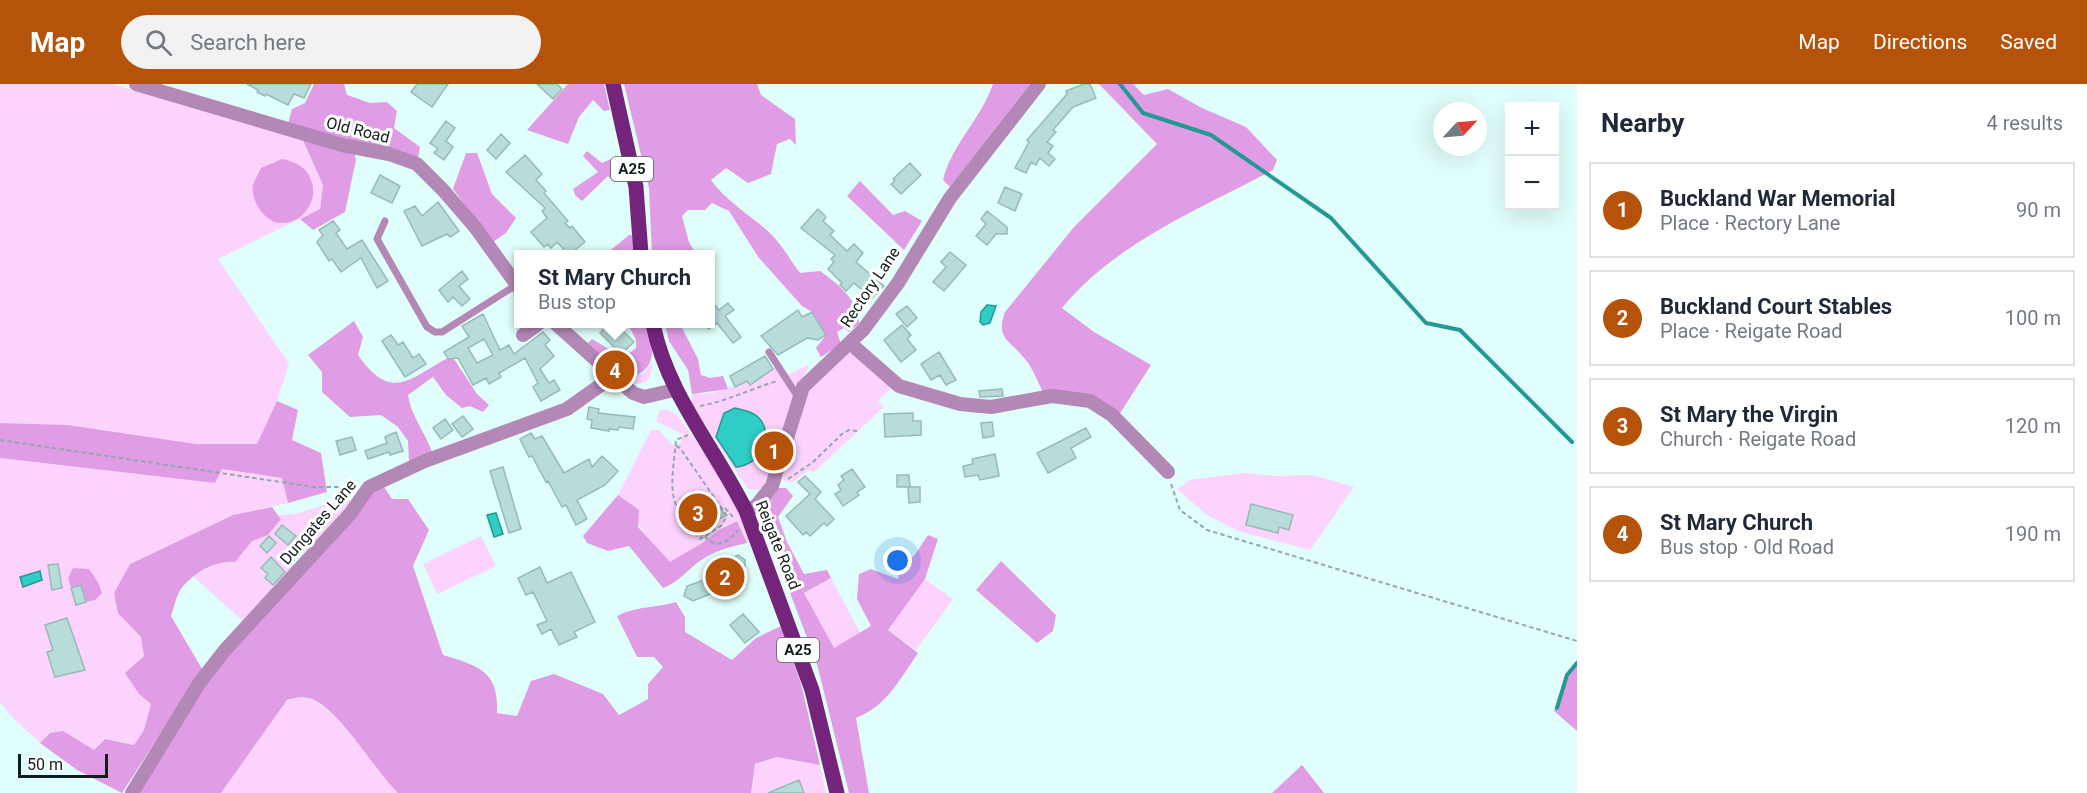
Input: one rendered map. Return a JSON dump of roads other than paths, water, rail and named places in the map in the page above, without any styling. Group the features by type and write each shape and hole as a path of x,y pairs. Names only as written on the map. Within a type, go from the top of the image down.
{"main road":[{"name":"A25","path":"613,84 636,187 641,250"},
{"name":"Reigate Road","path":"654,328 660,355 674,390 746,511 812,690 837,793"}],"street":[{"name":"Old Road","path":"136,84 417,164 475,227 514,281"},
{"name":"Rectory Lane","path":"746,511 756,506 772,486 798,397 814,375 851,344 898,283 906,264 950,198 1039,84"},
{"path":"523,335 533,328"},
{"path":"560,328 612,377 633,393 644,397 674,390"},
{"path":"851,344 899,386 972,407 991,407 1052,396 1090,401 1112,415 1168,472"},
{"name":"Dungates Lane","path":"132,793 200,682 233,641 350,514 369,487 425,461 567,409 612,377"}],"lane":[{"path":"385,221 377,239 427,327 435,332 442,332 514,289"},
{"path":"769,352 798,397"}],"water":[{"path":"987,305 996,306 990,323 983,325 980,322 981,312"},
{"path":"735,408 756,415 766,432 763,448 758,455 745,465 736,467 716,437 724,413"},
{"path":"496,513 503,534 494,537 487,515"},
{"path":"40,571 42,580 23,587 20,577"}],"waterway":[{"path":"1120,84 1143,113 1211,135 1331,218 1426,323 1460,330 1572,442"},
{"path":"1557,708 1567,675 1577,663"}],"place":[{"name":"St Mary Church","path":"615,370"},
{"name":"Buckland War Memorial","path":"774,451"},
{"name":"St Mary the Virgin","path":"698,513"},
{"name":"Buckland Court Stables","path":"725,577"}]}
